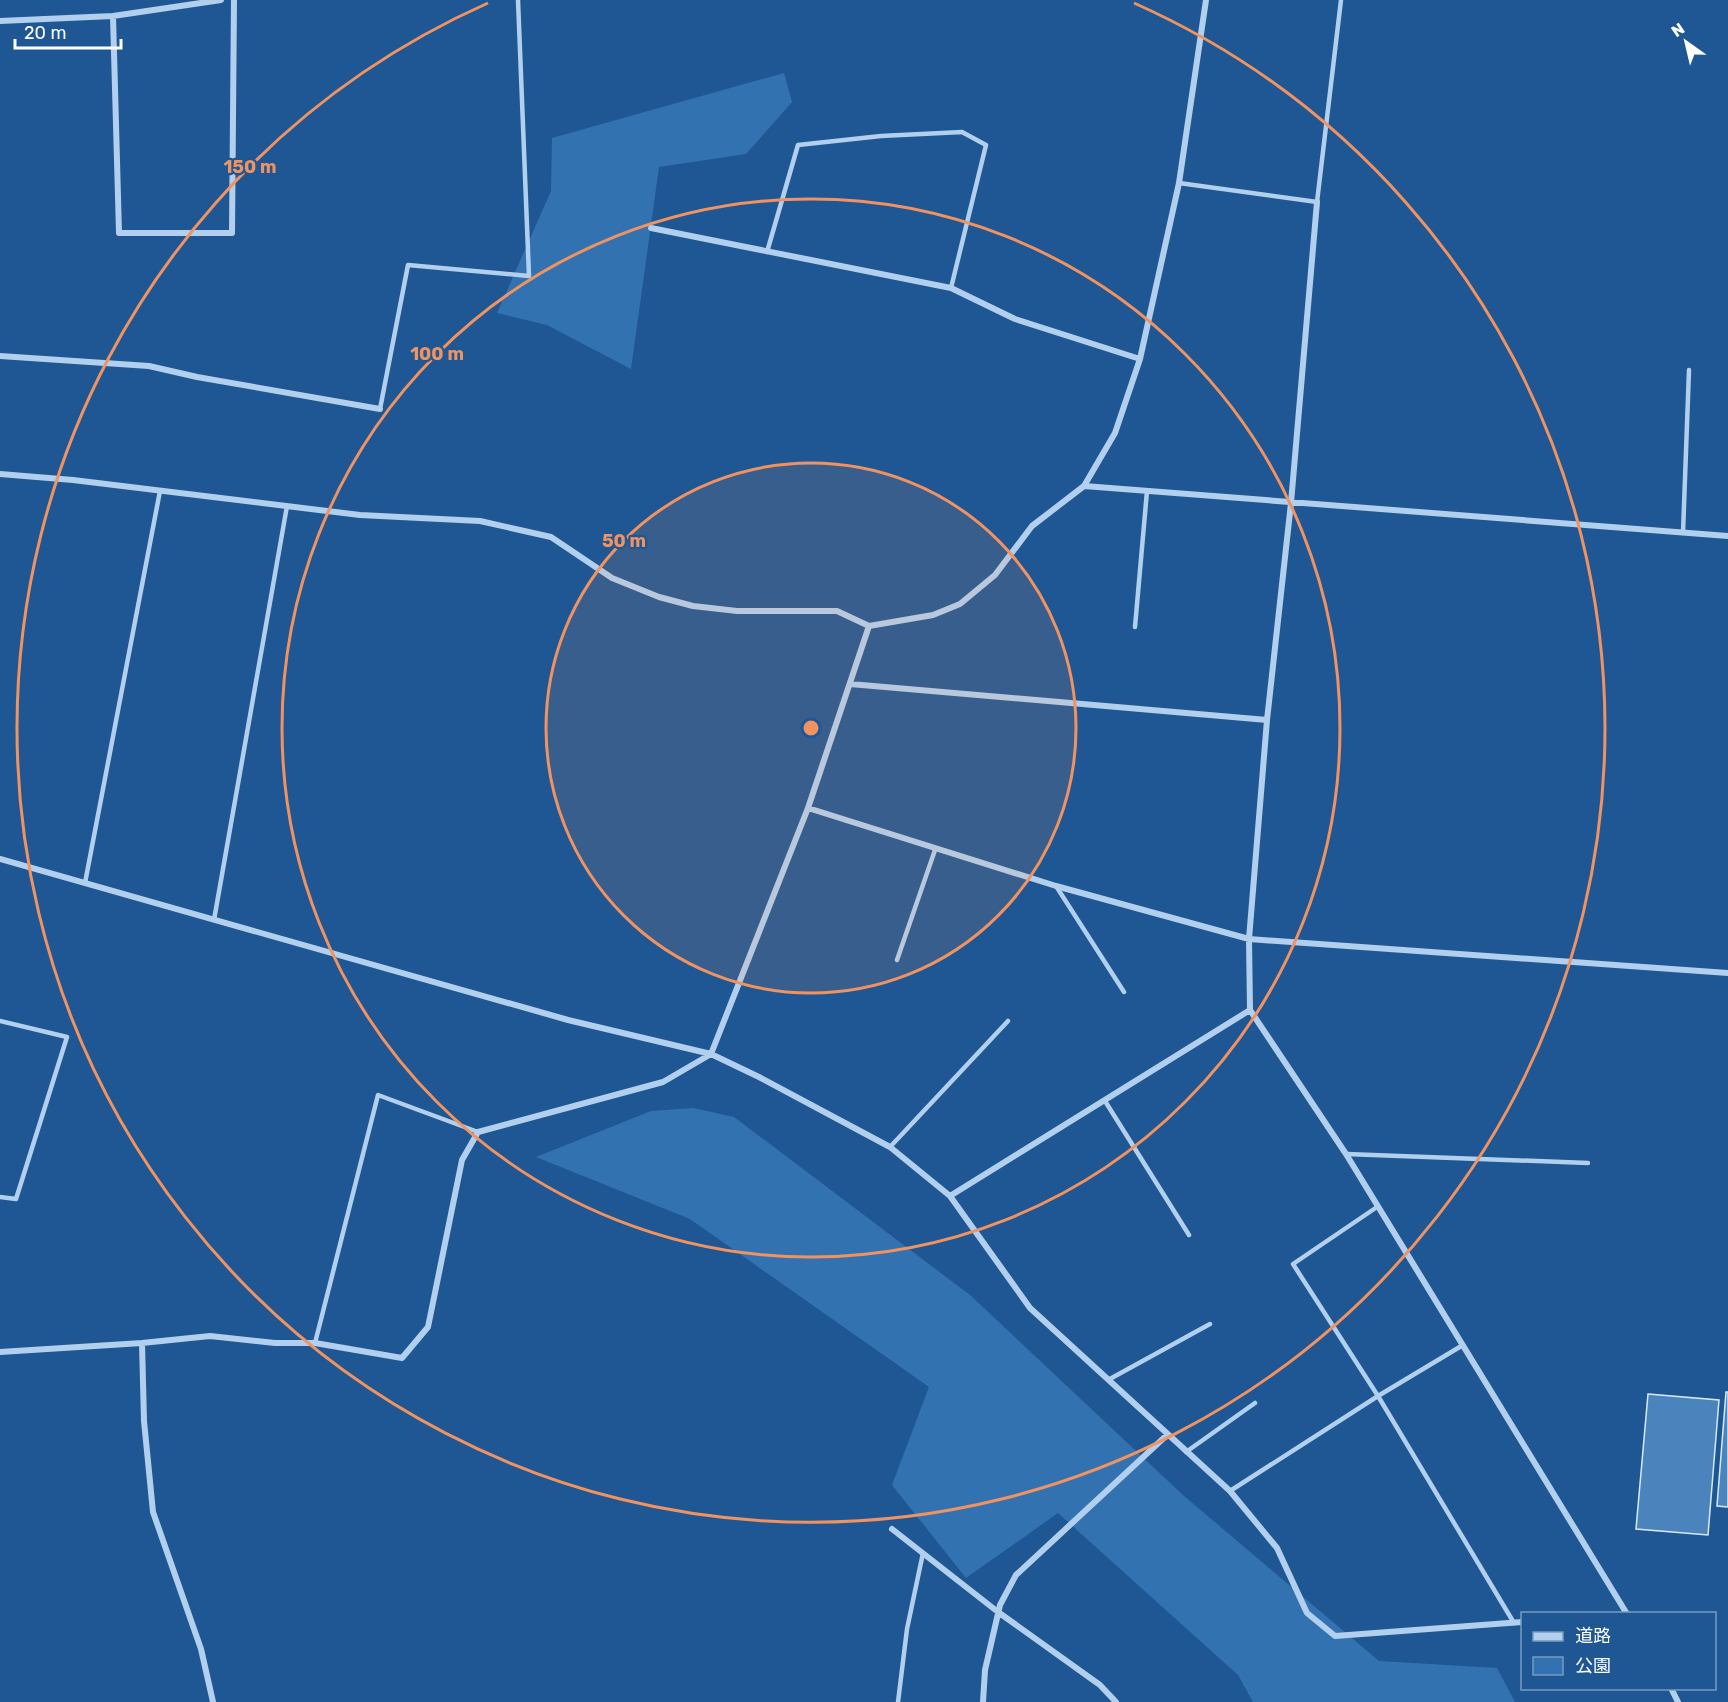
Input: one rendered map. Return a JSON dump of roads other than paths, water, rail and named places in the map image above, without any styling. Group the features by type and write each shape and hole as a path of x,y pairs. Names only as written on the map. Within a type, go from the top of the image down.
{"street":[{"path":"0,21 113,16 221,0"},
{"path":"113,16 119,233 232,232 234,0"},
{"path":"0,474 160,490 360,515 480,521 551,537 612,578 658,597 693,606 737,611 837,611 869,626 933,615 960,604 995,575 1032,526 1084,486 1115,433 1140,359 1179,183 1206,0"},
{"path":"1317,202 1290,503 1267,720 1250,939 1250,1010 1346,1154 1626,1612"},
{"path":"651,228 951,288 1015,319 1140,359"},
{"path":"0,356 149,366 197,377 380,409"},
{"path":"1084,486 1728,536"},
{"path":"0,1352 142,1343 210,1336 275,1343 315,1343 402,1358 428,1327 462,1160 478,1132 663,1082 711,1054 808,808 869,626"},
{"path":"850,684 1267,720"},
{"path":"808,808 935,850 1056,886 1250,939 1728,973"},
{"path":"0,859 568,1020 711,1054 759,1077 890,1147 950,1196 1030,1308 1230,1491 1277,1548 1307,1613 1335,1636 1521,1622"},
{"path":"950,1196 1250,1010"},
{"path":"142,1343 144,1421 153,1512 201,1649 213,1702"},
{"path":"983,1702 985,1670 998,1612 1016,1575 1167,1435"},
{"path":"892,1529 998,1612 1100,1684 1116,1702"}],"lane":[{"path":"380,409 408,265 529,276 518,0"},
{"path":"1179,183 1317,202 1341,0"},
{"path":"766,252 798,145 881,136 962,132 986,144 951,288"},
{"path":"1683,533 1689,370"},
{"path":"85,883 160,490"},
{"path":"1135,627 1147,491"},
{"path":"214,921 287,506"},
{"path":"897,960 935,850"},
{"path":"1056,886 1124,992"},
{"path":"0,1021 67,1037 16,1199 0,1197"},
{"path":"890,1147 1008,1021"},
{"path":"315,1343 378,1095 478,1132"},
{"path":"1105,1101 1189,1235"},
{"path":"1346,1154 1588,1164"},
{"path":"1377,1207 1293,1264 1378,1396 1514,1623"},
{"path":"1108,1380 1210,1324"},
{"path":"1230,1491 1378,1396 1463,1345"},
{"path":"1186,1452 1255,1403"},
{"path":"898,1702 907,1629 923,1553"}]}
